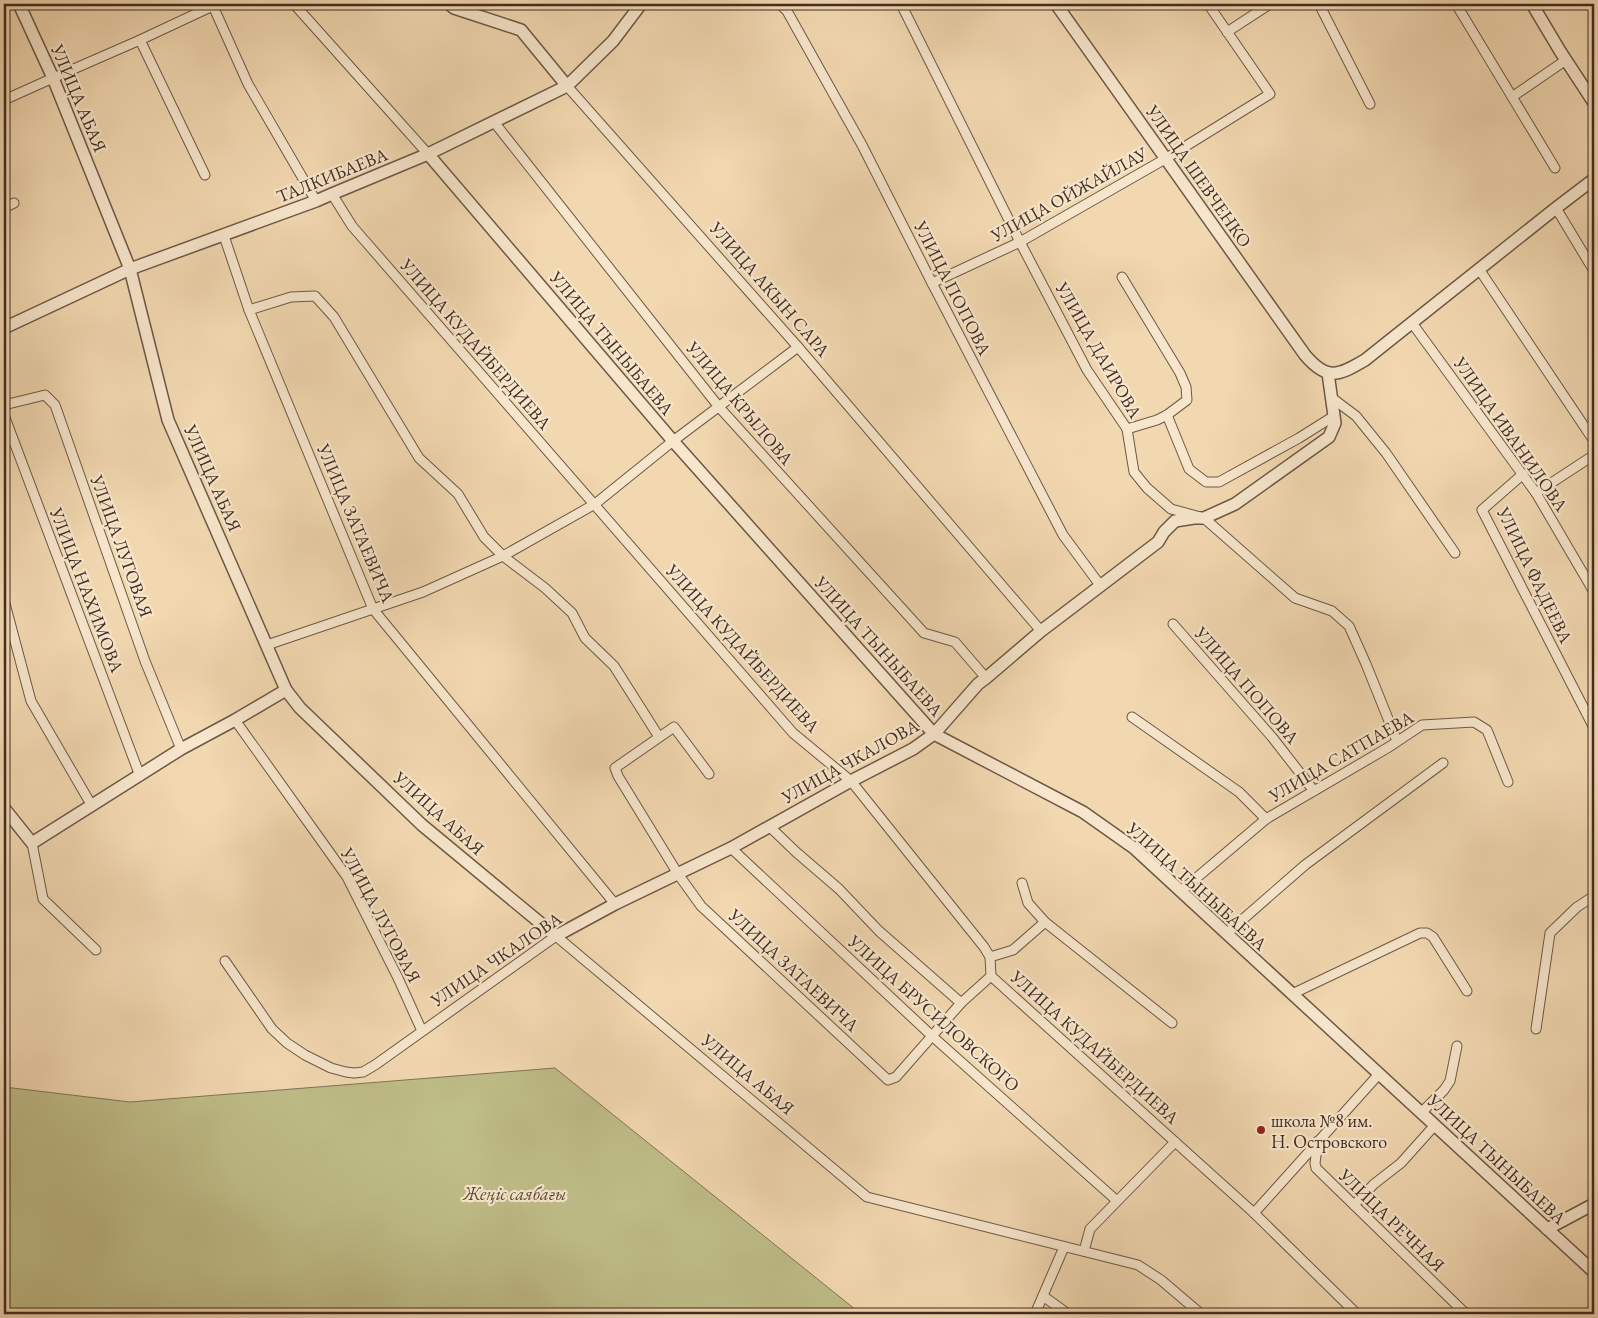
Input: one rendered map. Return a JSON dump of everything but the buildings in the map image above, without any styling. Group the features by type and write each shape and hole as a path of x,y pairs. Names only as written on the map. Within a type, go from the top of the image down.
{"street":[{"name":"УЛИЦА АБАЯ","path":"19,4 52,78 130,269 168,420 286,690 300,708 422,825 867,1197 1138,1265 1161,1280 1201,1314"},
{"name":"УЛИЦА ТЫНЫБАЕВА","path":"294,4 428,154 673,441 934,734 1083,812 1134,848 1594,1272"},
{"name":"УЛИЦА АКЫН САРА","path":"449,4 454,8 521,30 567,86 798,347 1041,631"},
{"name":"ТАЛКИБАЕВА","path":"4,328 130,269 316,202 428,154 567,86 613,41 641,4"},
{"name":"УЛИЦА ПОПОВА","path":"780,4 787,11 862,145 1063,534 1100,586"},
{"name":"УЛИЦА ДАИРОВА","path":"901,4 1020,242 1087,370 1127,430 1134,472 1171,509 1204,518 1295,598 1332,611 1349,626 1397,741"},
{"name":"УЛИЦА ШЕВЧЕНКО","path":"1056,4 1305,356 1315,367 1328,373"},
{"path":"1208,4 1227,32 1270,4"},
{"path":"1319,4 1370,104"},
{"path":"1456,4 1555,168"},
{"path":"1532,4 1594,103"},
{"path":"4,100 215,5 248,84 316,202"},
{"name":"УЛИЦА ОЙЖАЙЛАУ","path":"932,283 1020,242 1165,158 1270,94 1227,32"},
{"path":"140,40 206,175"},
{"path":"1512,97 1566,60"},
{"name":"УЛИЦА КРЫЛОВА","path":"494,122 718,407 924,633 955,642 986,678"},
{"path":"1328,373 1336,374 1347,371 1365,360 1594,179"},
{"name":"УЛИЦА КУДАЙБЕРДИЕВА","path":"332,194 352,226 793,733 851,781 984,947 990,957 991,976 1254,1213 1357,1314"},
{"path":"4,208 14,203"},
{"path":"1556,208 1594,271"},
{"name":"УЛИЦА ЗАТАЕВИЧА","path":"224,236 249,310 373,609 615,904"},
{"path":"1478,269 1594,442"},
{"path":"1122,277 1180,373 1186,387 1187,400 1157,420 1127,430"},
{"path":"249,310 291,297 315,296 334,317 418,458 458,494 484,537 503,556 546,588 572,613 585,638 614,666 659,737"},
{"name":"УЛИЦА ИВАНИЛОВА","path":"1412,323 1536,493 1594,592"},
{"path":"267,645 423,592 503,556 595,504 673,441 798,347"},
{"name":"УЛИЦА ЧКАЛОВА","path":"225,961 272,1029 287,1042 304,1055 331,1068 354,1073 363,1072 556,936 615,904 731,848 851,781 913,749 934,734 978,684 1041,631 1158,542 1164,532 1175,521 1204,518 1235,504 1329,437 1335,423 1328,373"},
{"name":"УЛИЦА ЛУГОВАЯ","path":"4,405 45,395 55,405 142,652 181,749"},
{"path":"1332,398 1356,416 1386,453 1455,553"},
{"path":"1167,414 1190,469 1206,482 1219,482 1334,416"},
{"name":"УЛИЦА НАХИМОВА","path":"4,415 140,776"},
{"path":"1536,493 1594,455"},
{"name":"УЛИЦА ФАДЕЕВА","path":"1523,474 1482,510 1594,728"},
{"path":"4,600 31,701 92,806"},
{"name":"УЛИЦА ПОПОВА","path":"1173,624 1272,737 1314,791"},
{"path":"32,843 181,749 286,690"},
{"path":"1132,717 1238,792 1266,819"},
{"name":"УЛИЦА ЛУГОВАЯ","path":"235,720 347,877 398,978 422,1031"},
{"name":"УЛИЦА САТПАЕВА","path":"1181,891 1266,819 1422,725 1474,722 1487,730 1508,782"},
{"path":"678,874 618,776 615,768 674,726 709,774"},
{"path":"1226,934 1306,865 1442,763"},
{"path":"4,808 32,843 43,899 96,950"},
{"path":"770,827 840,889 879,931 961,1003"},
{"name":"УЛИЦА БРУСИЛОВСКОГО","path":"731,848 932,1036 1116,1200"},
{"name":"УЛИЦА ЗАТАЕВИЧА","path":"678,874 702,906 888,1080 896,1077 932,1036"},
{"path":"1022,883 1028,903 1045,922 1172,1024"},
{"path":"1536,1029 1550,933 1577,907 1594,896"},
{"path":"990,957 1014,950 1045,922"},
{"path":"1292,994 1420,933 1427,933 1433,937 1467,991"},
{"path":"932,1036 961,1003 991,976"},
{"path":"1421,1113 1444,1090 1450,1081 1456,1046"},
{"path":"1254,1213 1379,1074"},
{"path":"1354,1205 1435,1126"},
{"name":"УЛИЦА РЕЧНАЯ","path":"1318,1141 1316,1168 1466,1314"},
{"path":"1084,1252 1090,1229 1116,1200 1175,1142"},
{"path":"1547,1229 1594,1204"},
{"path":"1036,1314 1064,1246"},
{"path":"1043,1296 1068,1314"}],"green space":[{"name":"Жеңіс саябағы","path":"555,1068 861,1314 4,1314 4,1087 130,1102"}],"place":[{"name":"школа №8 им. Н. Островского","path":"1261,1130"}]}
